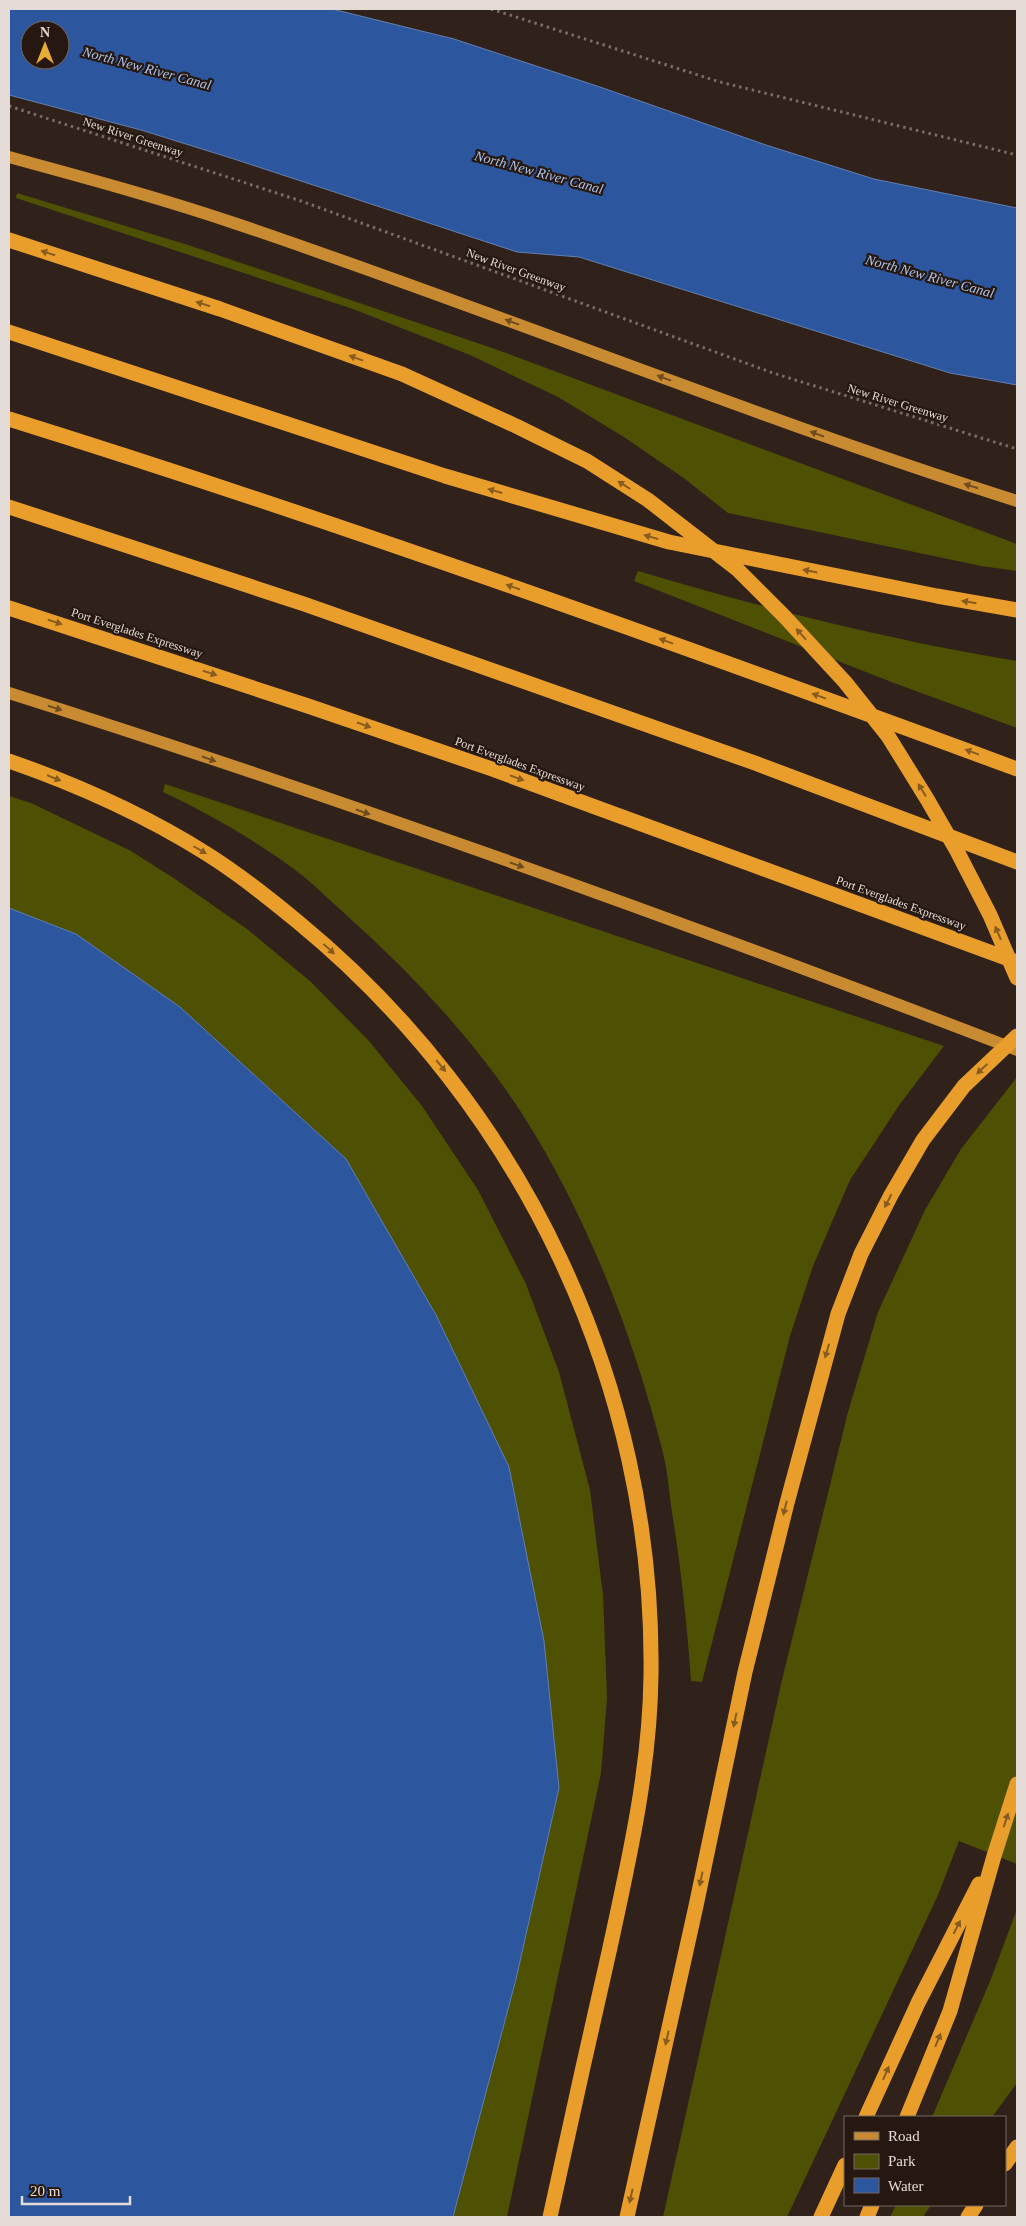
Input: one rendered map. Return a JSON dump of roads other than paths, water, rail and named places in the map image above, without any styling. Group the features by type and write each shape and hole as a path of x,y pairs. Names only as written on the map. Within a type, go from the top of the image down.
{"highway":[{"path":"9,240 220,310 402,374 587,461 648,500 737,569 784,616 838,675 888,736 961,859 990,915 1017,978"},
{"path":"9,332 445,476 669,542 1017,610"},
{"path":"9,419 138,459 371,538 758,674 1017,769"},
{"path":"9,507 322,610 755,763 1017,862"},
{"name":"Port Everglades Expressway","path":"9,608 299,702 492,769 1017,962"},
{"path":"9,761 95,794 152,822 209,855 263,894 363,979 406,1024 487,1127 522,1184 579,1300 620,1422 636,1492 645,1547 651,1613 650,1697 647,1744 629,1860 550,2217"},
{"path":"627,2217 696,1906 745,1672 820,1376 838,1314 861,1254 891,1194 924,1140 964,1086 1017,1036"},
{"path":"907,2116 950,2011 994,1856 1017,1784"},
{"path":"866,2116 918,2003 994,1856"},
{"path":"1006,2163 1017,2147"},
{"path":"821,2217 844,2167"},
{"path":"968,2217 975,2206"}],"main road":[{"path":"9,157 246,227 362,267 850,446 1017,500"},
{"path":"9,693 544,874 791,963 1017,1050"}],"water":[{"name":"North New River Canal","path":"9,9 332,9 454,39 600,87 766,145 874,179 1017,208 1017,385 950,373 579,257 517,252 141,130 9,95"},
{"path":"9,908 76,934 180,1007 346,1159 436,1315 509,1467 544,1641 559,1788 516,1979 453,2217 9,2217"}]}
